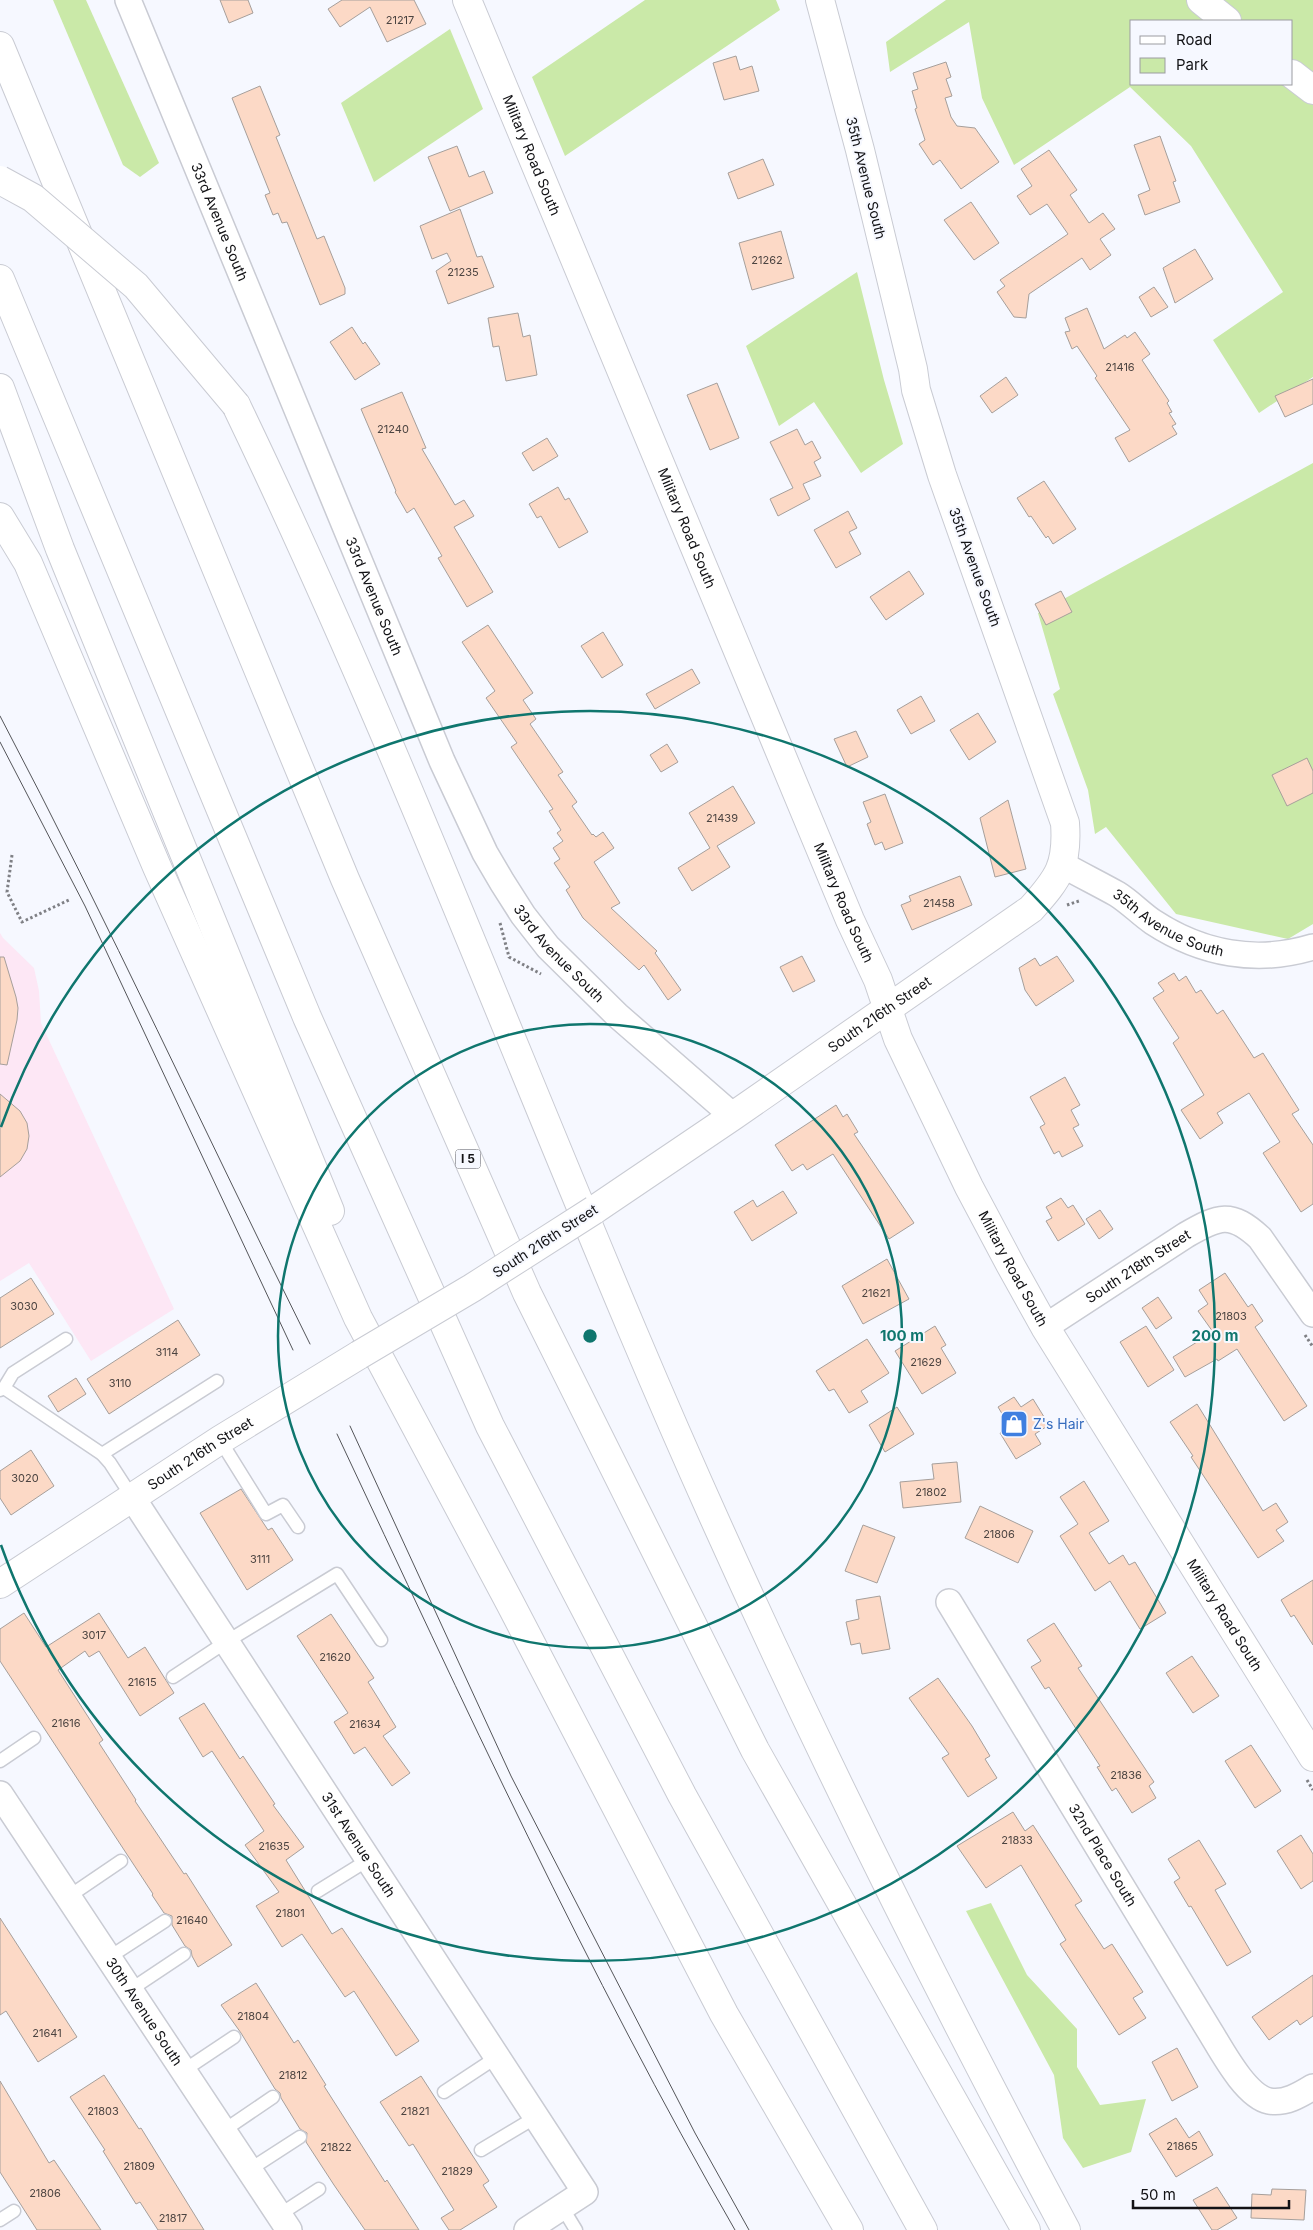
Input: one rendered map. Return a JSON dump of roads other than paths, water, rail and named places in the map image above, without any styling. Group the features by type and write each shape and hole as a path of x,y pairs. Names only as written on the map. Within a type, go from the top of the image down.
{"main road":[{"name":"Military Road South","path":"467,0 846,911 878,980 898,1039 970,1187 1045,1327 1313,1757"},
{"name":"35th Avenue South","path":"820,0 860,150 913,369 916,390 942,475 1066,822 1067,845 1063,865"},
{"path":"1201,0 1226,20"},
{"name":"I 5","path":"0,46 341,870 527,1293 755,1750 1026,2230"},
{"path":"1293,75 1313,90"},
{"path":"0,180 33,198 136,286 236,405 286,508 351,654 634,1335 734,1563 907,1926 1066,2230"},
{"path":"0,279 307,1017 490,1426 682,1795 923,2230"},
{"path":"0,388 60,549 367,1301 395,1365 510,1603"},
{"path":"0,517 28,563 157,867 358,1318 510,1603 724,2014 849,2230"},
{"name":"South 216th Street","path":"0,1584 220,1440 472,1288 594,1210 733,1116 1031,909 1046,892 1063,865"}],"street":[{"name":"33rd Avenue South","path":"128,0 442,761 485,853 523,916 548,947 617,1015 733,1116"},
{"name":"35th Avenue South","path":"1063,865 1118,895 1153,922 1181,938 1204,947 1234,955 1260,956 1282,955 1313,947"},
{"name":"South 218th Street","path":"1045,1327 1203,1226 1221,1219 1235,1219 1260,1238 1308,1323"},
{"name":"31st Avenue South","path":"132,1497 585,2192 562,2207"},
{"name":"32nd Place South","path":"949,1602 1208,2030 1242,2080 1267,2100 1282,2101 1298,2096 1313,2087"},
{"name":"30th Avenue South","path":"0,1794 284,2223"},
{"path":"527,2230 562,2207"}],"lane":[{"path":"66,1339 13,1372 2,1389 102,1454 132,1497"},
{"path":"102,1454 217,1381"},
{"path":"220,1440 266,1514 283,1504 298,1527"},
{"path":"173,1677 337,1574 381,1640"},
{"path":"0,1761 34,1738"},
{"path":"318,1891 368,1860"},
{"path":"68,1897 122,1861"},
{"path":"108,1958 164,1922"},
{"path":"130,1990 184,1954"},
{"path":"183,2071 234,2037"},
{"path":"444,2092 497,2057"},
{"path":"223,2131 273,2097"},
{"path":"480,2150 536,2117"},
{"path":"249,2170 300,2137"},
{"path":"284,2223 319,2189"},
{"path":"562,2207 576,2230"},
{"path":"0,2220 14,2211"}],"tram line":[{"path":"0,716 119,951 310,1344"},
{"path":"0,742 85,906 293,1350"},
{"path":"350,1426 511,1776 695,2133 749,2230"},
{"path":"337,1434 479,1736 577,1936 628,2035 735,2230"}],"place":[{"name":"Z's Hair","path":"1014,1424"}]}
